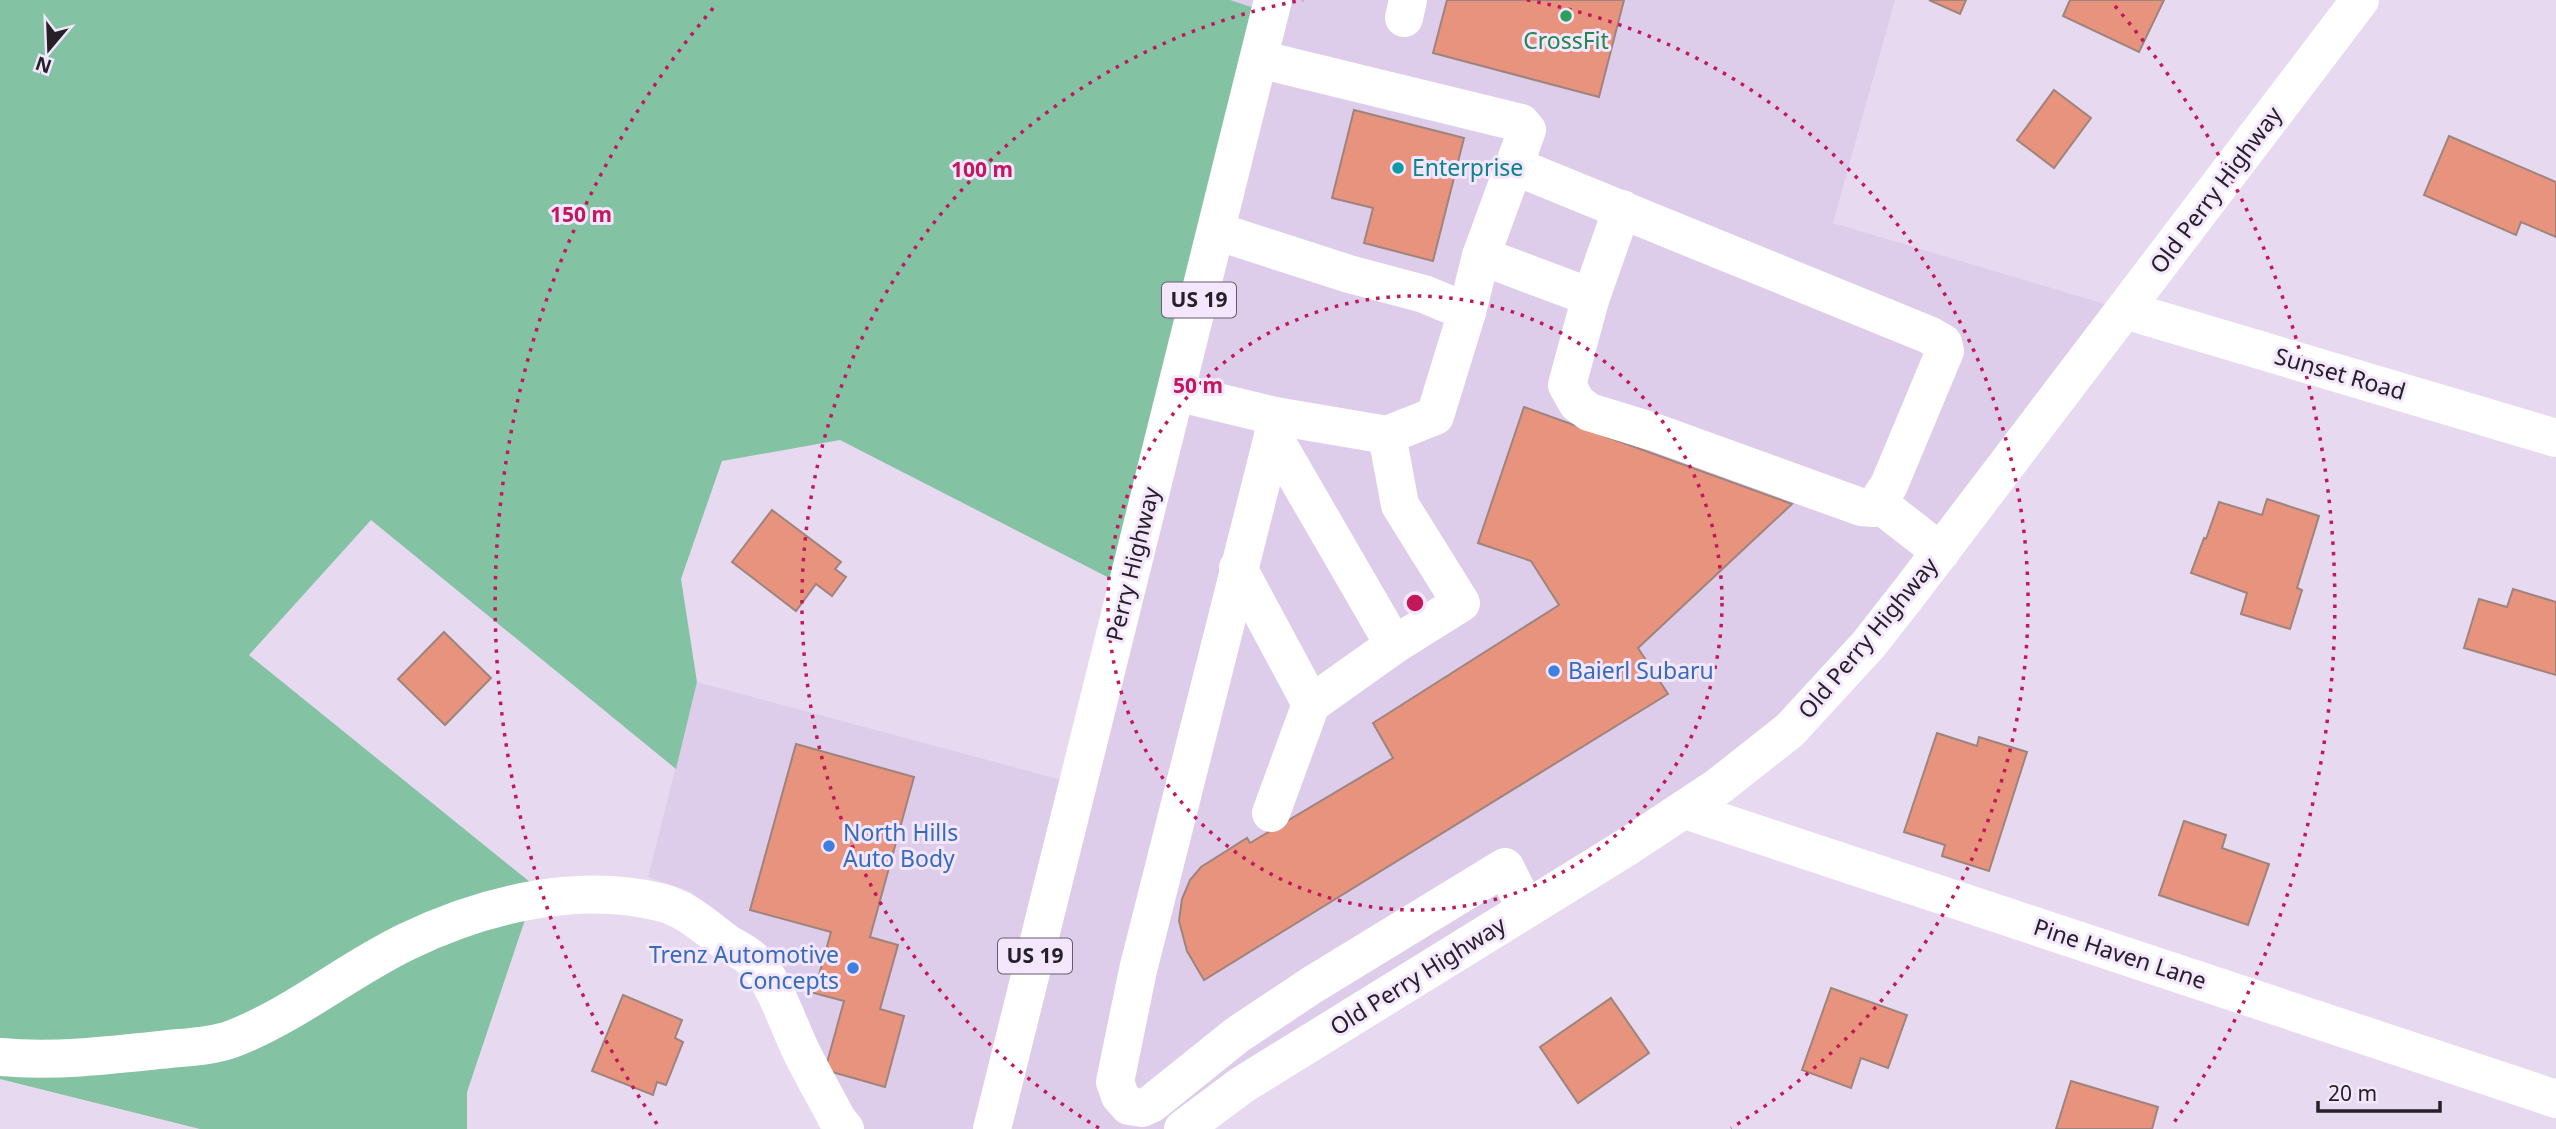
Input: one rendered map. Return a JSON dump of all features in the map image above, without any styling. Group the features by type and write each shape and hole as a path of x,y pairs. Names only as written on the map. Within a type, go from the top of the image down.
{"street":[{"name":"Perry Highway","path":"992,1129 1273,0"},
{"name":"Old Perry Highway","path":"1183,1129 1242,1085 1685,810 1790,730 1869,644 1941,552 2360,0"},
{"path":"1176,392 1274,426 1388,435 1435,416 1481,256 1527,130 1521,122 1259,59"},
{"path":"1514,166 1622,209 1929,335 1943,343 1945,351 1906,447 1874,508 1861,507 1654,432 1589,412 1577,402 1567,385 1590,300 1622,209"},
{"path":"1216,231 1424,294 1466,312"},
{"path":"1481,256 1586,295 1590,300"},
{"name":"Sunset Road","path":"2125,310 2556,438"},
{"path":"1274,426 1138,970 1115,1082 1116,1089 1129,1106 1142,1108 1237,1035 1311,985 1505,867 1526,909"},
{"path":"1274,426 1394,645"},
{"path":"1271,813 1311,704 1394,645 1461,603 1400,505 1388,435"},
{"path":"1878,503 1941,552"},
{"path":"1238,568 1311,704"},
{"name":"Pine Haven Lane","path":"1685,810 2556,1099"},
{"path":"0,1057 80,1057 229,1040 279,1017 407,942 450,923 493,908 526,901 618,896 661,902 686,913 755,961 773,989 801,1050 837,1119 845,1129"}],"shaded area":[{"path":"1230,0 1895,0 1833,223 2125,310 1826,693 1183,1129 861,1129 755,961 692,892 648,877 697,682 1077,784 1270,13"}],"green space":[{"path":"0,0 1230,0 1270,13 1127,587 840,440 722,461 681,579 697,682 676,769 371,520 249,655 536,887 467,1092 467,1129 200,1129 0,1079"}],"building":[{"path":"1447,0 1624,0 1599,97 1433,53"},
{"path":"1929,0 1966,0 1960,14"},
{"path":"2070,0 2164,0 2139,52 2063,16"},
{"path":"2054,90 2091,118 2054,168 2017,140"},
{"name":"Enterprise","path":"1354,110 1464,138 1433,261 1364,243 1373,208 1332,198"},
{"path":"2449,136 2556,182 2556,237 2521,222 2516,235 2424,195"},
{"name":"Baierl Subaru","path":"1524,407 1792,504 1638,648 1668,694 1204,980 1187,951 1179,921 1182,899 1190,880 1201,867 1247,838 1250,843 1393,758 1373,723 1559,605 1531,561 1478,543"},
{"path":"2267,499 2319,516 2297,588 2302,590 2290,629 2241,614 2247,593 2191,573 2219,502 2262,515"},
{"path":"772,510 841,562 835,569 846,577 832,596 816,584 796,611 732,562"},
{"path":"2513,589 2556,602 2556,675 2464,648 2479,599 2507,607"},
{"path":"444,632 491,678 445,725 398,679"},
{"path":"1937,733 1977,746 1979,737 2027,752 1989,871 1942,856 1945,845 1904,832"},
{"path":"796,744 914,777 870,937 898,945 880,1009 904,1016 885,1087 825,1070 844,1001 814,993 831,932 750,910"},
{"path":"2184,821 2226,835 2222,848 2269,864 2248,925 2159,895"},
{"path":"1831,988 1907,1015 1888,1068 1861,1058 1851,1088 1802,1070"},
{"path":"623,995 682,1020 675,1038 683,1042 666,1085 657,1082 653,1095 592,1071"},
{"path":"1611,998 1649,1053 1578,1103 1540,1047"},
{"path":"2071,1081 2158,1107 2152,1129 2056,1129"}],"place":[{"name":"CrossFit","path":"1566,16"},
{"name":"Enterprise","path":"1398,168"},
{"name":"Baierl Subaru","path":"1554,671"},
{"name":"North Hills Auto Body","path":"829,846"},
{"name":"Trenz Automotive Concepts","path":"853,968"}]}
